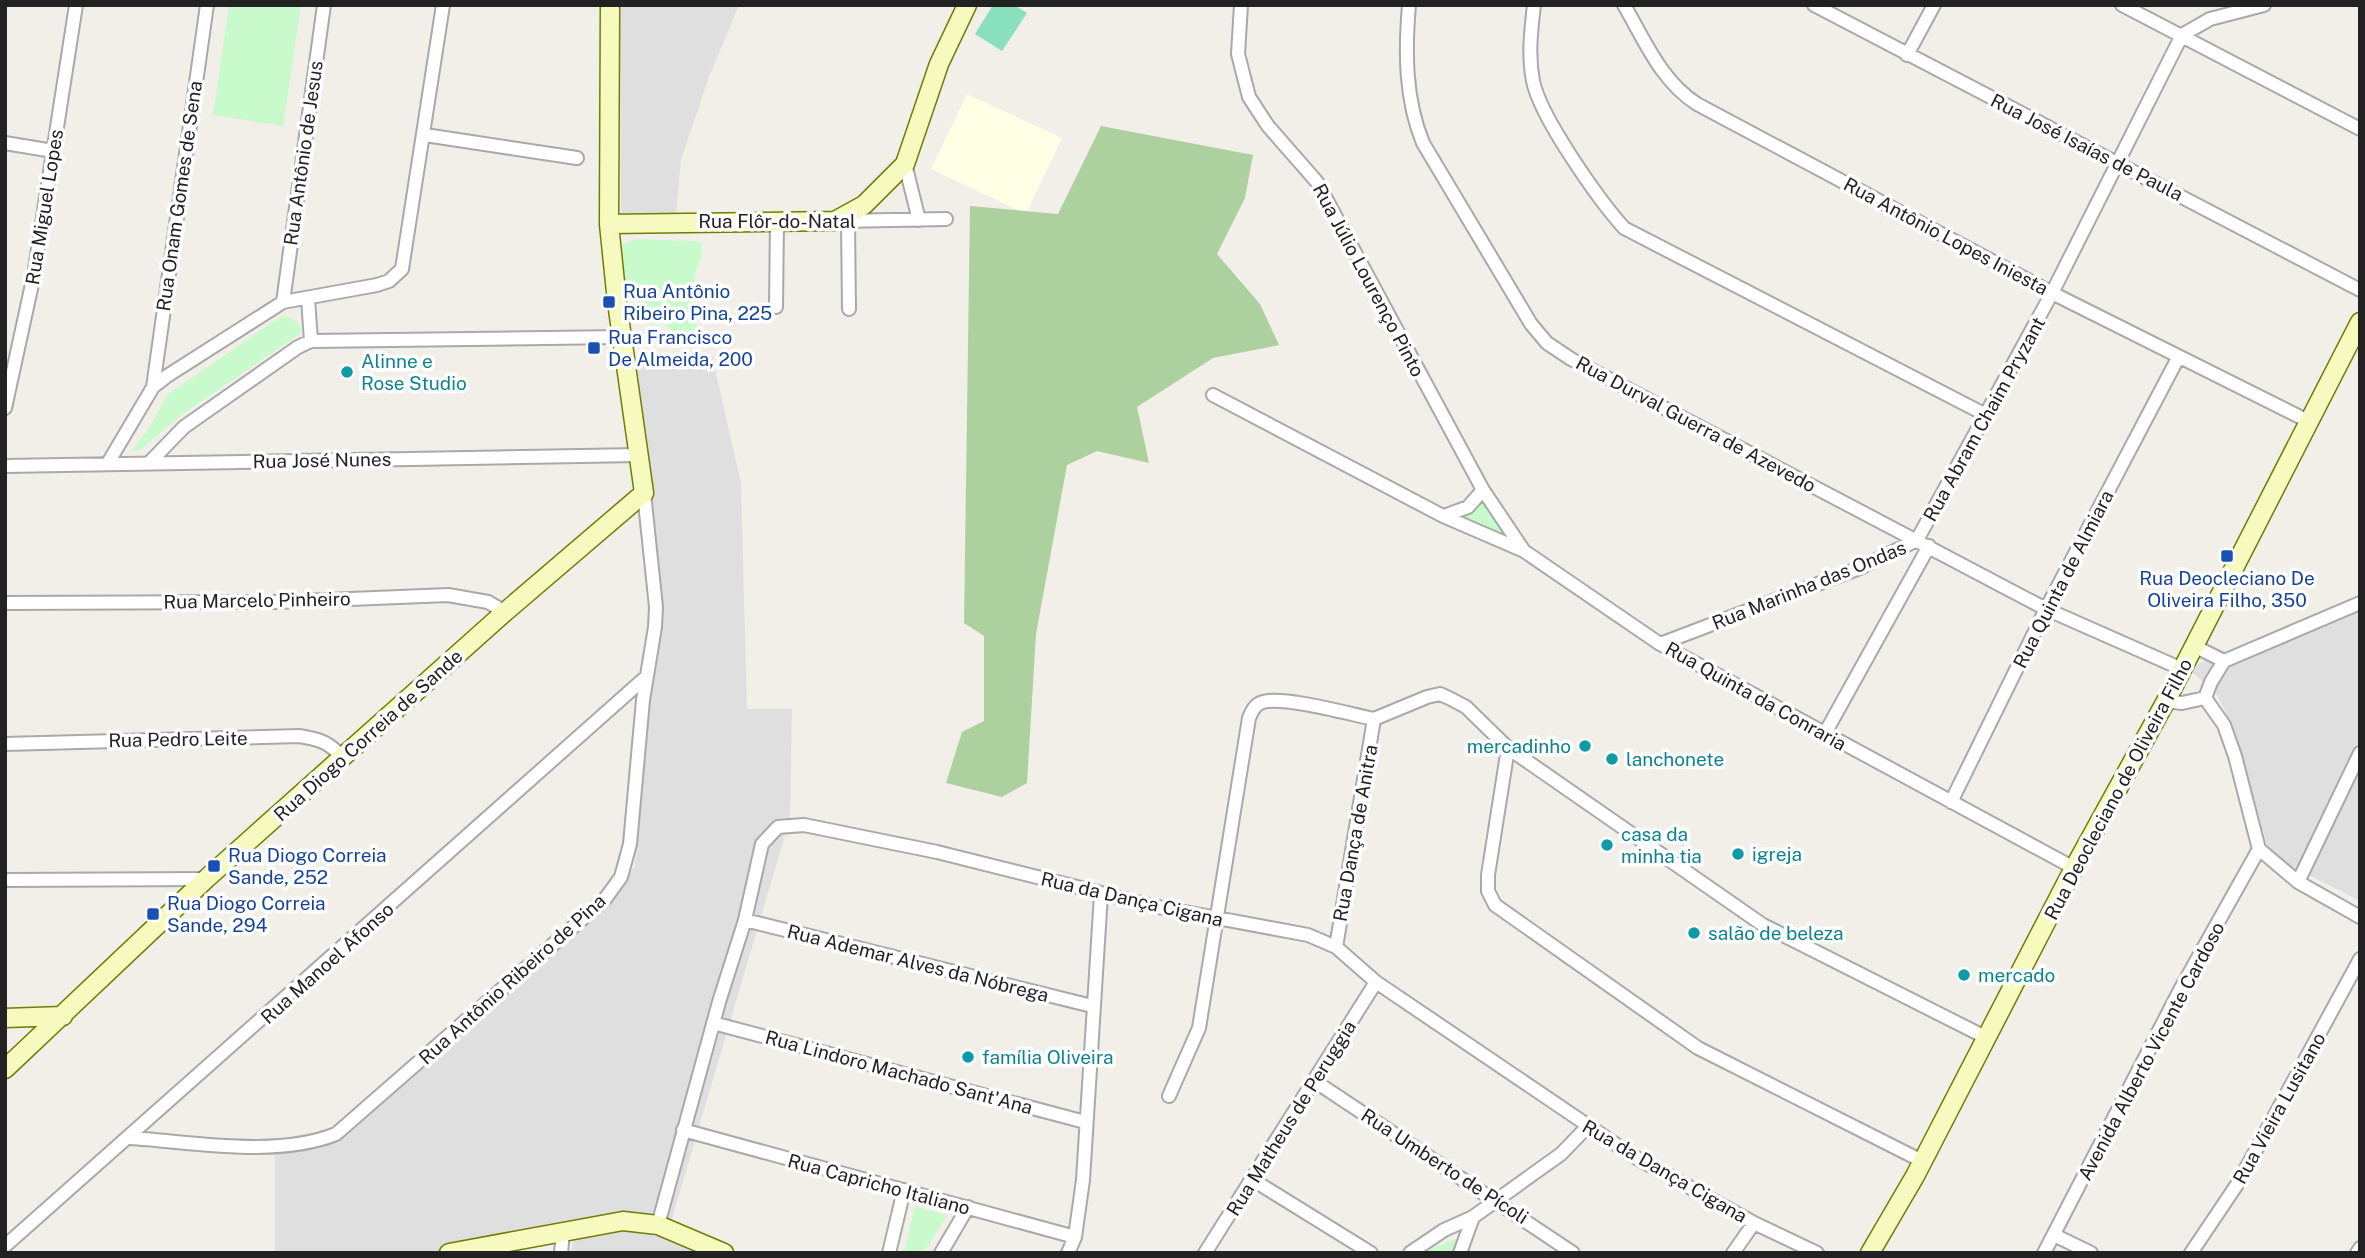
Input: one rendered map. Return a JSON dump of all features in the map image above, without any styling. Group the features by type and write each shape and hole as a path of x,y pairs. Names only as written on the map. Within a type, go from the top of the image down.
{"street":[{"name":"Rua Miguel Lopes","path":"5,408 34,275 76,5"},
{"name":"Rua Onam Gomes de Sena","path":"153,387 207,5"},
{"name":"Rua Antônio de Jesus","path":"283,302 324,5"},
{"path":"108,463 153,387 283,302 377,285 389,281 402,269 425,135 443,5"},
{"name":"Rua Antônio Ribeiro de Pina","path":"130,1138 278,1147 316,1142 336,1134 605,899 621,877 630,844 646,677 656,607 609,224 610,5"},
{"path":"849,309 842,221 864,205 905,164 939,64 967,5"},
{"name":"Rua Júlio Lourenço Pinto","path":"1241,5 1238,54 1249,97 1268,126 1317,182 1483,490 1524,551"},
{"name":"Rua Durval Guerra de Azevedo","path":"1409,5 1407,84 1414,120 1423,143 1531,324 1547,343 1571,359 2046,609 2182,669"},
{"path":"1535,5 1529,54 1533,84 1544,110 1605,207 1624,228 1988,416"},
{"name":"Rua Antônio Lopes Iniesta","path":"1624,5 1666,78 1678,92 2052,293 2308,421"},
{"path":"1907,55 1934,5"},
{"path":"2122,5 2360,129"},
{"path":"2182,35 2210,19 2264,5"},
{"name":"Rua José Isaías de Paula","path":"1817,6 2360,290"},
{"name":"Rua Abram Chaim Pryzant","path":"1917,540 1988,416 2182,35"},
{"path":"425,135 577,158"},
{"path":"5,143 53,151"},
{"path":"905,164 919,220"},
{"name":"Rua Flôr-do-Natal","path":"609,224 946,219"},
{"path":"776,307 777,221"},
{"path":"308,299 312,341"},
{"name":"Rua Deocleciano de Oliveira Filho","path":"1870,1253 1923,1161 2074,868 2166,701 2360,322"},
{"path":"149,463 184,427 298,347 312,341 622,337"},
{"name":"Rua Quinta de Almiara","path":"1951,802 2046,609 2178,358"},
{"name":"Rua Quinta da Conraria","path":"1213,395 1443,516 1524,551 1661,644 1824,735 2074,868"},
{"name":"Rua José Nunes","path":"5,466 639,455"},
{"path":"1443,516 1468,507 1483,490"},
{"name":"Rua Diogo Correia de Sande","path":"5,1069 206,879 505,612 644,493"},
{"name":"Rua Marinha das Ondas","path":"1661,644 1860,568 1917,540"},
{"name":"Rua Abram Chaim Pryzant","path":"1824,735 1930,546"},
{"name":"Rua Marcelo Pinheiro","path":"5,603 277,601 448,595 488,601 505,612"},
{"path":"2205,698 2211,681 2224,661 2360,603"},
{"path":"2194,646 2224,661"},
{"name":"Rua Manoel Afonso","path":"5,1246 130,1138 646,677"},
{"path":"1169,1096 1199,1028 1219,919 1249,718 1261,702 1279,701 1374,719 1440,694 1466,707 1508,748 1763,925 1987,1038"},
{"path":"2166,701 2182,703 2205,698"},
{"path":"2205,698 2224,725 2235,756 2259,849 2298,882 2360,917"},
{"name":"Rua Dança de Anitra","path":"1336,947 1374,719"},
{"name":"Rua Pedro Leite","path":"5,744 299,736 331,744 343,758"},
{"path":"1508,748 1488,875 1490,898 1495,905 1698,1048 1923,1161"},
{"path":"2298,882 2360,753"},
{"name":"Rua da Dança Cigana","path":"658,1225 713,1023 745,920 762,844 778,827 804,825 937,852 1101,894 1307,935 1336,947 1376,982 1633,1156 1754,1223 1816,1253"},
{"name":"Avenida Alberto Vicente Cardoso","path":"2044,1253 2180,990 2259,849"},
{"path":"5,880 206,879"},
{"path":"1068,1253 1074,1237 1083,1180 1101,894"},
{"name":"Rua Ademar Alves da Nóbrega","path":"745,920 1092,1006"},
{"name":"Rua Vieira Lusitano","path":"2191,1253 2238,1183 2360,959"},
{"name":"Rua Matheus de Peruggia","path":"1205,1253 1316,1082 1376,982"},
{"path":"9,1018 63,1016"},
{"path":"9,1018 20,1035 19,1057"},
{"name":"Rua Lindoro Machado Sant'Ana","path":"713,1023 1085,1122"},
{"name":"Rua Umberto de Pícoli","path":"1316,1082 1573,1253"},
{"path":"1410,1253 1497,1200 1561,1154 1587,1126"},
{"name":"Rua Capricho Italiano","path":"683,1130 1074,1237"},
{"path":"1254,1180 1371,1253"},
{"path":"889,1253 904,1190"},
{"path":"941,1253 968,1208"},
{"path":"1460,1253 1473,1217"},
{"path":"449,1253 623,1221 658,1225 698,1247 724,1253"},
{"path":"1733,1253 1754,1223"},
{"path":"561,1253 563,1232"},
{"path":"2054,1235 2091,1253"},
{"path":"2357,1253 2360,1248"}],"shaded area":[{"path":"620,5 739,5 709,77 681,160 676,215 621,216"},
{"path":"967,94 1062,138 1026,214 931,169"},
{"path":"712,356 741,483 747,709 792,709 790,818 671,1222 713,1238 711,1253 571,1253 575,1230 454,1253 275,1253 275,1144 339,1138 373,1112 635,867 640,685 658,599 637,364"},
{"path":"2360,607 2360,901 2270,855 2234,729 2217,695 2191,671 2200,663"}],"green space":[{"path":"229,5 301,5 283,126 213,115"},
{"path":"993,5 1014,5 1027,13 1002,51 975,34"},
{"path":"1101,126 1253,155 1245,198 1217,254 1260,304 1279,345 1213,358 1137,407 1149,463 1097,451 1067,465 1036,634 1027,783 1002,797 946,783 962,732 984,721 984,636 964,623 970,206 1058,214"},
{"path":"635,239 697,241 702,244 694,289 697,328 692,337 675,333 625,291 616,265 624,244"},
{"path":"280,317 296,321 302,330 300,334 184,413 139,451 132,450 149,428 167,395"},
{"path":"1482,497 1511,539 1453,517"},
{"path":"915,1206 947,1216 923,1253 904,1253"},
{"path":"1462,1236 1452,1253 1421,1253"}],"place":[{"name":"Rua Antônio Ribeiro Pina, 225","path":"609,302"},
{"name":"Rua Francisco De Almeida, 200","path":"594,348"},
{"name":"Alinne e Rose Studio","path":"347,372"},
{"name":"Rua Deocleciano De Oliveira Filho, 350","path":"2227,556"},
{"name":"mercadinho","path":"1585,746"},
{"name":"lanchonete","path":"1612,759"},
{"name":"casa da minha tia","path":"1607,845"},
{"name":"igreja","path":"1738,854"},
{"name":"Rua Diogo Correia Sande, 252","path":"214,866"},
{"name":"Rua Diogo Correia Sande, 294","path":"153,914"},
{"name":"salão de beleza","path":"1694,933"},
{"name":"mercado","path":"1964,975"},
{"name":"família Oliveira","path":"968,1057"}]}
